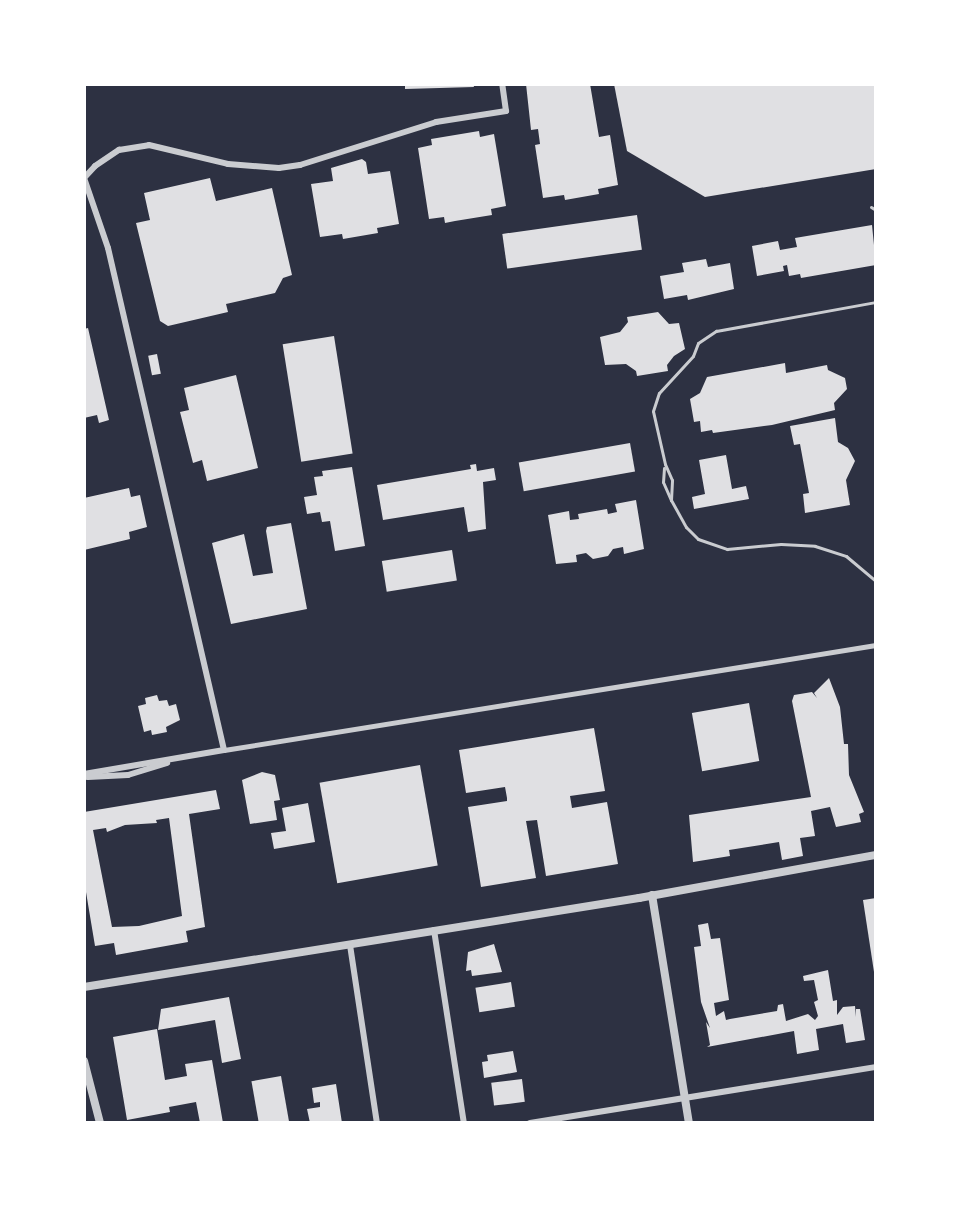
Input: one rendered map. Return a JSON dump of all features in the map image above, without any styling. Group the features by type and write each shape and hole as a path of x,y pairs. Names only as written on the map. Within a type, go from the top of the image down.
{"street":[{"path":"224,750 112,261 84,178 95,166 119,150 149,145 228,164 279,168 300,165 398,132 506,111 502,84"},
{"path":"84,776 224,750 876,645"},
{"path":"84,987 652,895 876,855"},
{"path":"652,895 689,1123"},
{"path":"434,930 464,1123"},
{"path":"350,945 377,1123"},
{"path":"84,1061 100,1123"},
{"path":"530,1123 876,1067"}],"lane":[{"path":"871,207 876,210"},
{"path":"671,500 672,480 665,464 653,411 656,400 706,336 876,302"},
{"path":"665,464 663,482 671,500 686,527 707,544 727,549 781,544 815,546 846,556 876,581"}],"building":[{"path":"405,84 473,84 474,87 405,89"},
{"path":"526,84 590,84 599,137 610,135 618,185 598,189 599,194 565,200 564,195 543,198 535,145 540,144 538,129 531,130"},
{"path":"614,84 876,84 876,169 705,197 627,151"},
{"path":"479,131 480,137 494,134 506,206 491,209 492,215 445,223 444,217 429,219 418,148 432,145 431,139"},
{"path":"362,159 366,162 368,174 390,171 399,224 377,228 378,233 343,239 342,234 320,237 311,184 333,181 331,168"},
{"path":"210,178 216,201 272,188 292,275 283,278 275,293 226,304 228,312 168,326 160,321 136,223 150,220 144,193"},
{"path":"637,215 642,250 507,269 502,234"},
{"path":"872,225 876,265 801,278 800,274 789,276 787,265 783,266 784,271 757,276 752,246 778,241 780,250 797,247 795,238"},
{"path":"706,259 708,267 730,263 734,289 688,300 687,295 664,299 660,276 684,272 682,263"},
{"path":"658,312 669,324 679,323 685,349 667,365 668,371 637,376 636,371 626,364 605,365 600,337 620,332 628,322 627,317"},
{"path":"88,328 109,420 99,423 97,415 84,418 84,329"},
{"path":"334,336 353,454 301,462 283,344"},
{"path":"157,354 161,374 152,375 148,356"},
{"path":"785,363 786,373 827,365 828,370 845,378 847,389 834,403 835,410 772,425 701,432 700,421 694,422 690,399 700,393 707,377"},
{"path":"236,375 258,468 207,481 202,460 193,463 180,412 189,410 184,388"},
{"path":"835,418 838,442 848,448 855,461 846,480 850,505 805,513 803,494 809,493 800,444 794,445 790,426"},
{"path":"630,443 635,472 524,491 519,463"},
{"path":"726,455 732,489 746,486 749,499 694,509 692,497 705,494 699,460"},
{"path":"476,464 477,471 494,468 496,480 483,482 486,529 468,532 464,507 383,520 377,485 471,469 470,465"},
{"path":"352,467 365,546 335,551 330,521 322,522 320,512 307,514 304,497 317,495 314,477 323,476 322,471"},
{"path":"129,488 131,497 140,495 147,527 129,532 130,539 84,550 84,498"},
{"path":"636,500 644,549 624,554 623,547 613,549 608,556 593,559 586,553 576,555 577,562 556,564 548,515 569,511 570,520 579,519 578,514 607,509 608,514 617,512 615,504"},
{"path":"291,523 307,609 231,624 212,543 244,534 253,576 273,573 267,527"},
{"path":"452,550 457,581 387,592 382,561"},
{"path":"829,678 840,707 844,744 848,744 849,775 864,812 859,814 861,822 836,827 830,807 811,811 815,836 800,838 803,856 782,860 779,842 729,850 730,856 693,862 689,815 811,797 792,701 794,695 812,692 817,698 814,693"},
{"path":"157,695 159,701 167,700 169,706 176,704 180,720 166,727 167,732 152,735 151,730 144,732 138,706 146,704 145,698"},
{"path":"749,703 759,761 702,771 692,713"},
{"path":"594,728 605,791 570,796 572,808 607,802 618,864 546,876 537,820 526,821 536,878 481,887 468,807 507,801 507,798 505,787 466,793 459,750"},
{"path":"420,765 438,865 337,883 320,783"},
{"path":"262,772 275,775 280,800 274,801 277,820 250,824 242,780"},
{"path":"216,790 220,809 189,814 205,927 186,931 188,942 116,955 114,943 95,946 84,880 84,812","holes":["169,818 182,916 139,926 112,927 93,830 106,828 107,832 125,825 157,823 156,820"]},
{"path":"308,803 315,842 274,849 271,833 286,831 282,808"},
{"path":"876,898 876,972 874,972 863,900"},
{"path":"708,923 711,939 720,938 729,1000 714,1003 716,1016 724,1011 726,1020 777,1011 778,1005 783,1004 786,1021 808,1014 815,1020 818,1016 814,1002 818,1000 814,980 804,981 803,976 828,970 833,1001 837,1000 837,1015 843,1007 855,1006 856,1017 856,1009 860,1009 865,1040 846,1043 843,1024 816,1029 819,1050 797,1054 794,1031 707,1047 710,1045 706,1022 710,1028 701,1002 694,947 701,946 698,925"},
{"path":"494,944 502,972 472,976 471,970 466,971 468,952"},
{"path":"511,982 515,1007 479,1012 475,988"},
{"path":"229,997 241,1059 222,1063 215,1020 158,1030 161,1009"},
{"path":"157,1029 165,1080 187,1076 185,1064 212,1060 223,1123 200,1123 196,1102 169,1107 170,1112 127,1120 113,1037"},
{"path":"513,1051 517,1072 484,1078 482,1062 488,1061 487,1055"},
{"path":"281,1076 289,1123 259,1123 251,1081"},
{"path":"522,1079 525,1102 494,1106 491,1083"},
{"path":"336,1084 342,1123 310,1123 307,1109 320,1107 320,1102 314,1103 312,1088"}]}
